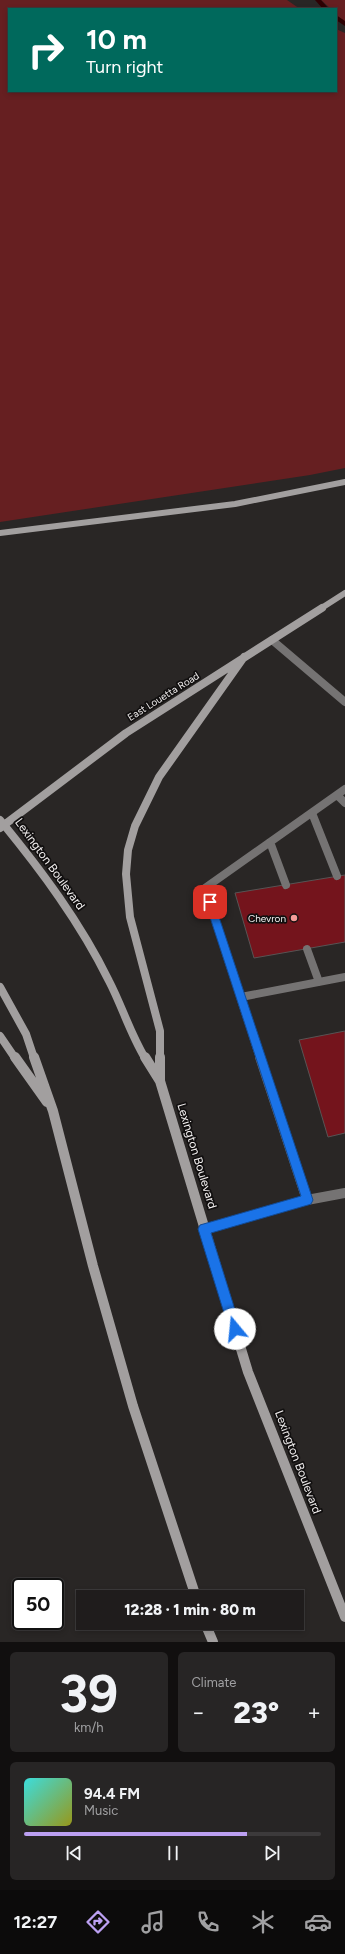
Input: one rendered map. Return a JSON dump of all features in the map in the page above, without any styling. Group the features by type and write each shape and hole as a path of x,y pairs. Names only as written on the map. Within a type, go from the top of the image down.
{"main road":[{"path":"0,533 235,504 345,482"},
{"name":"East Louetta Road","path":"2,824 126,733 345,593"},
{"path":"160,1081 160,1031 130,916 126,874 128,850 135,826 159,777 244,657"},
{"name":"Lexington Boulevard","path":"2,824 42,872 84,936 109,981 135,1041 160,1081 248,1372 345,1617"},
{"path":"0,987 26,1034 53,1111 93,1266 133,1406 194,1590"},
{"path":"0,1036 53,1111"},
{"path":"209,1630 213,1642"}],"lane":[{"path":"272,640 345,702"},
{"path":"308,1200 205,888 345,789"},
{"path":"337,795 345,803"},
{"path":"312,813 338,876"},
{"path":"270,842 286,885"},
{"path":"307,949 319,982"},
{"path":"240,997 345,977"},
{"path":"204,1229 308,1200 345,1193"}],"shaded area":[{"path":"0,0 287,0 299,8 8,8 8,92 337,92 337,29 345,33 345,468 310,475 0,522"},
{"path":"321,0 345,0 345,22 337,16 337,8 330,8"}],"building":[{"name":"Chevron","path":"345,875 345,942 254,958 235,893"},
{"path":"345,1031 345,1133 328,1137 299,1040"}],"waterway":[{"path":"318,0 325,8"},
{"path":"337,18 345,24"}],"place":[{"name":"Chevron","path":"294,918"}],"route":[{"path":"210,902 308,1200 204,1229 235,1329"}]}
